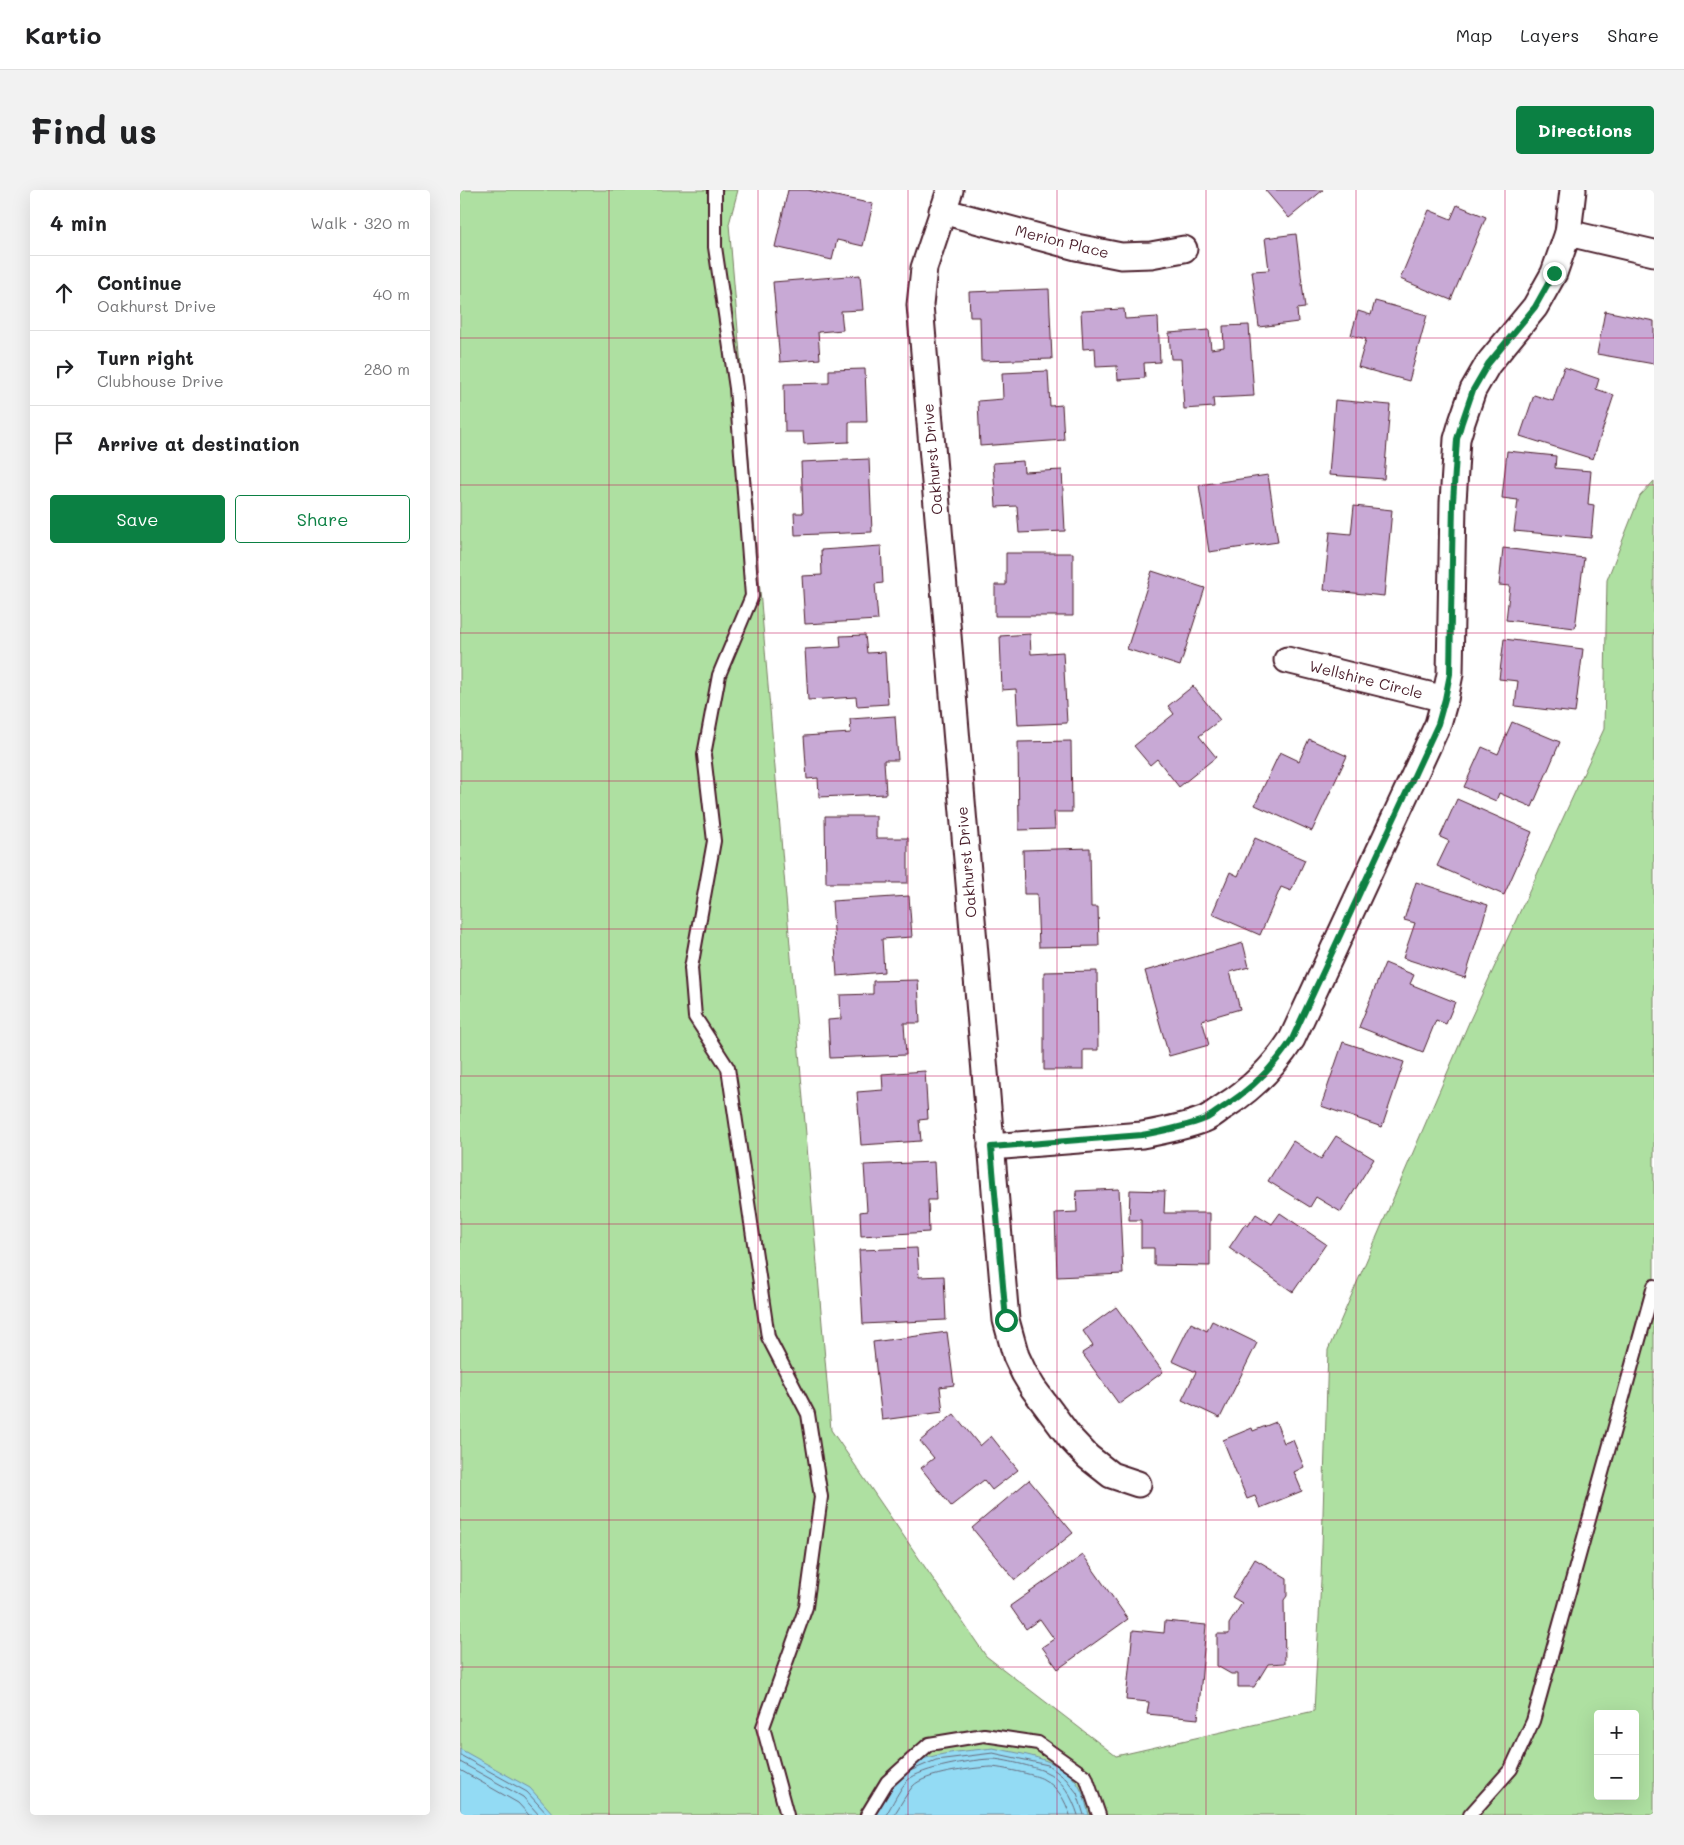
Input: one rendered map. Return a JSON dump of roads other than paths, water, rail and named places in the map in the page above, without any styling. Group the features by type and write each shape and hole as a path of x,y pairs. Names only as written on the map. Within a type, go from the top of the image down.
{"street":[{"path":"991,1147 1142,1135 1165,1131 1206,1118 1246,1093 1266,1074 1292,1039 1438,724 1450,674 1457,439 1473,390 1488,364 1535,307 1554,273 1568,233 1573,190"},
{"name":"Merion Place","path":"946,200 1076,247 1122,256 1151,255 1184,249"},
{"name":"Oakhurst Drive","path":"946,200 924,268 920,305 1006,1320 1020,1365 1033,1388 1071,1439 1088,1457 1111,1475 1138,1484"},
{"path":"1568,233 1654,253"},
{"name":"Wellshire Circle","path":"1287,660 1445,699"}],"lane":[{"path":"715,190 715,248 736,388 752,596 719,675 704,755 714,841 690,968 695,1017 728,1068 768,1337 808,1414 821,1497 806,1607 763,1727 787,1815"},
{"path":"1470,1815 1510,1769 1534,1721 1654,1286"},
{"path":"867,1815 887,1782 929,1744 984,1736 1038,1743 1086,1777 1099,1815"}],"water":[{"path":"993,1748 1031,1756 1056,1765 1075,1781 1082,1792 1089,1815 872,1815 892,1782 908,1766 918,1761 944,1754"},
{"path":"460,1749 530,1788 554,1815 460,1815"}]}
